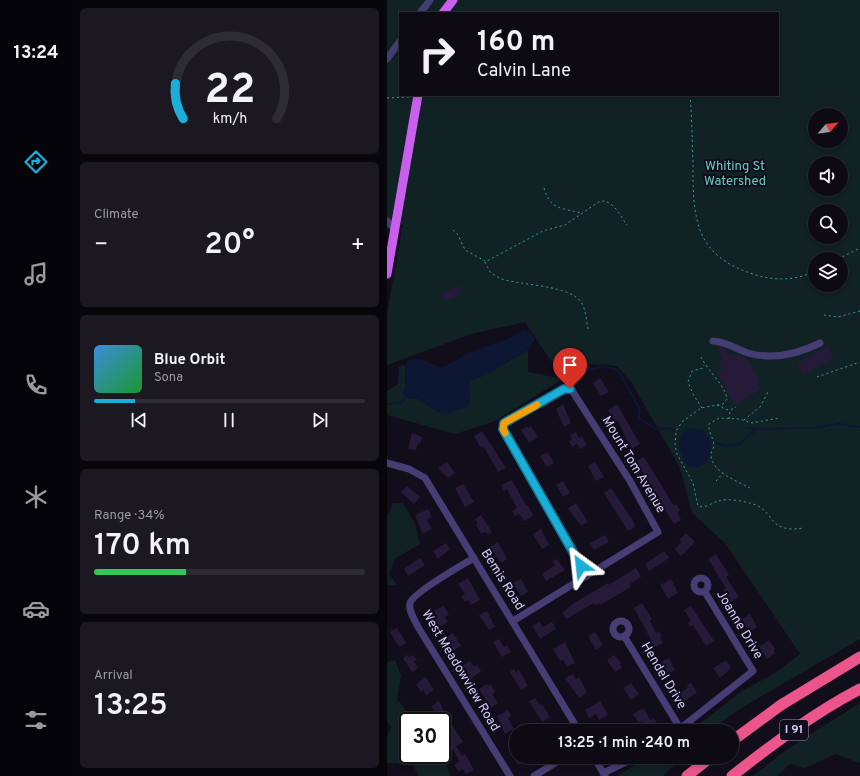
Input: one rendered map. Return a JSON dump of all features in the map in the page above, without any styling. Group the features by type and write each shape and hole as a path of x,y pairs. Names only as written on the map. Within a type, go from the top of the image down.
{"highway":[{"name":"I 91","path":"739,736 781,705 860,657"},
{"name":"I 91","path":"733,776 769,748 815,716 860,689"},
{"path":"687,776 702,764"}],"main road":[{"path":"444,12 453,0"},
{"path":"387,274 418,96"}],"street":[{"path":"420,12 430,0"},
{"path":"387,59 399,42"},
{"path":"387,222 395,229"},
{"path":"713,341 727,343 751,354 775,356 802,352 820,343"},
{"name":"Mount Tom Avenue","path":"513,621 587,576 658,532 589,414 570,389 564,389 505,422 503,429 587,576"},
{"name":"Bemis Road","path":"387,463 409,469 425,478 575,724"},
{"name":"West Meadowview Road","path":"474,558 420,593 410,602 410,608 418,626 510,776"},
{"name":"Joanne Drive","path":"687,724 753,671 705,592"},
{"name":"Hendel Drive","path":"624,636 675,724"},
{"path":"534,776 554,764"},
{"path":"598,764 604,774 623,764"}],"path":[{"path":"387,98 408,96"},
{"path":"690,96 695,216 704,239 710,249 729,264 759,277 779,279 798,277 808,273"},
{"path":"544,188 547,197 553,205 582,213"},
{"path":"486,261 543,231 565,225 597,202 606,201 614,207 627,225"},
{"path":"453,230 458,235 465,250 486,261 488,268 499,278 563,291 576,298 583,306 588,329"},
{"path":"848,254 860,248"},
{"path":"824,315 838,317 860,311"},
{"path":"701,357 704,364 727,397 725,403 714,404 702,408 678,425 675,440 677,454 693,483 698,506 703,507 721,500 751,503 760,507 777,525 793,530 803,528"},
{"path":"817,377 860,362"},
{"path":"702,408 693,394 688,382 692,371 703,368 704,364"},
{"path":"743,420 759,407 768,392"},
{"path":"714,404 724,410 730,411"},
{"path":"729,419 730,411 735,407"},
{"path":"750,488 716,467 711,456 713,443 709,428 711,422 719,418 743,420 751,423 780,418"},
{"path":"716,481 723,472"}],"green space":[{"name":"Whiting St Watershed","path":"387,0 860,0 860,639 738,710 719,724 699,724 742,691 775,673 800,654 725,543 692,513 680,468 632,383 617,366 551,361 525,322 471,334 387,365 387,314 403,224 387,230"},
{"path":"528,350 528,372 563,379 493,422 455,434 387,415 387,391 398,384 399,366 405,365 405,383 409,399 416,398 440,413 463,408 470,399 468,386 470,381 487,374"},
{"path":"393,503 403,503 415,524 420,544 396,558 389,574 397,585 387,585 387,516"},
{"path":"395,660 401,675 397,699 408,712 399,712 399,763 387,763 387,736 391,727 387,722 387,662"},
{"path":"860,703 860,763 836,754 805,768 790,764 777,776 753,776 786,750"},
{"path":"412,764 446,764 451,776 419,776"},
{"path":"637,764 675,764 663,776 617,776"}],"water":[{"path":"524,330 531,332 535,340 528,350 487,374 470,381 468,386 470,399 468,406 447,414 440,413 416,398 406,398 403,392 405,386 406,362 413,359 418,359 435,366 444,367 470,352 508,339"},
{"path":"688,428 703,430 711,441 709,457 705,464 698,468 688,466 679,447 680,437"}],"building":[{"path":"459,286 462,295 446,301 442,292"},
{"path":"828,346 834,358 803,375 797,363"},
{"path":"720,347 724,348 728,356 733,353 740,357 746,358 759,378 757,383 761,389 735,405 717,373 722,368 718,362 723,359 717,349"},
{"path":"600,378 609,392 601,396 593,383"},
{"path":"563,404 571,423 564,427 556,409"},
{"path":"617,404 640,444 631,449 618,421 615,423 608,410"},
{"path":"527,426 528,428 531,426 538,437 529,443 521,430"},
{"path":"482,431 506,468 498,472 484,447 481,448 474,436"},
{"path":"576,432 579,438 582,436 587,445 580,449 577,444 572,447 569,441 572,440 570,435"},
{"path":"412,433 422,437 416,450 408,449"},
{"path":"548,452 554,463 547,467 540,456"},
{"path":"644,457 674,506 676,504 680,510 677,512 681,520 674,524 636,461"},
{"path":"447,462 455,473 448,478 438,468"},
{"path":"595,462 604,477 596,481 588,466"},
{"path":"512,480 533,516 524,521 519,514 515,516 512,511 517,508 507,489 504,491 501,485"},
{"path":"563,481 570,493 563,497 556,485"},
{"path":"463,484 474,502 465,507 455,488"},
{"path":"407,486 420,497 414,504 401,492"},
{"path":"611,488 634,522 635,527 628,531 604,493"},
{"path":"576,503 588,522 581,526 568,508"},
{"path":"428,509 432,517 427,520 432,529 423,534 415,515"},
{"path":"481,515 492,532 488,535 486,532 481,534 476,525 478,524 475,519"},
{"path":"541,529 549,545 542,549 533,534"},
{"path":"686,533 695,542 681,556 675,549 682,542 679,540"},
{"path":"605,535 609,542 594,550 590,543"},
{"path":"498,542 507,559 501,563 490,547"},
{"path":"446,543 450,549 438,559 433,551"},
{"path":"664,551 669,558 649,571 645,564"},
{"path":"716,554 729,575 726,577 739,597 731,602 723,590 726,588 708,559"},
{"path":"420,558 425,565 408,576 404,569"},
{"path":"557,559 565,570 546,581 542,574 555,565 553,561"},
{"path":"636,568 641,577 630,584 631,587 600,605 599,603 595,605 594,603 566,619 562,613 574,603 608,583 609,585"},
{"path":"468,578 480,600 471,605 468,600 465,602 461,596 465,594 458,584"},
{"path":"521,579 528,592 521,596 513,583"},
{"path":"671,579 678,593 668,599 660,585"},
{"path":"642,603 652,619 650,621 656,633 659,631 662,636 660,637 663,643 655,647 634,608"},
{"path":"444,606 449,615 445,617 448,622 439,627 435,620 438,618 434,611"},
{"path":"691,606 714,641 706,646 693,625 690,627 688,623 691,621 684,610"},
{"path":"487,611 495,627 489,630 479,615"},
{"path":"750,614 757,627 750,631 748,628 747,629 742,619"},
{"path":"540,622 543,627 552,622 556,629 540,639 532,626"},
{"path":"397,628 406,643 399,647 390,632"},
{"path":"595,632 603,645 596,650 588,636"},
{"path":"453,633 461,646 453,650 446,637"},
{"path":"499,639 504,647 507,645 511,652 502,657 493,642"},
{"path":"769,640 775,649 773,651 775,653 767,659 759,647"},
{"path":"565,642 575,663 567,667 563,660 560,661 553,649"},
{"path":"407,655 409,657 413,655 417,660 414,661 418,668 412,672 403,658"},
{"path":"614,655 621,663 622,668 615,672 607,660"},
{"path":"669,658 675,670 668,674 661,662"},
{"path":"726,660 731,668 720,678 713,668"},
{"path":"470,661 474,667 477,665 481,671 471,679 463,665"},
{"path":"514,669 516,672 519,670 528,686 521,690 510,672"},
{"path":"573,674 576,679 579,677 587,693 579,698 565,678"},
{"path":"426,677 434,690 426,695 423,690 421,692 416,684"},
{"path":"631,683 639,694 631,700 623,688"},
{"path":"691,683 697,693 684,701 679,693 688,688 687,685"},
{"path":"487,684 488,686 491,685 495,692 492,694 498,703 491,708 479,689"},
{"path":"535,698 540,705 542,704 550,717 542,722 529,701"},
{"path":"439,701 444,712 435,712 431,706 436,704 435,703"},
{"path":"600,701 608,715 599,720 596,714 589,718 585,710"},
{"path":"644,708 650,720 654,718 657,724 639,723 633,714"},
{"path":"508,710 511,716 508,718 511,724 509,724 509,732 505,734 497,716"},
{"path":"451,723 463,742 456,746 462,756 465,754 474,770 466,774 463,769 459,772 454,765 459,762 451,748"}],"waterway":[{"path":"574,368 582,371 601,367 614,368 620,373 639,408 639,419 657,429 670,428 673,431"},
{"path":"387,404 401,403 406,396"},
{"path":"710,440 724,446 740,444 756,429 811,428 839,424 860,427"},
{"path":"746,428 756,429"}],"slow traffic":[{"path":"505,433 503,429 504,423 537,405"}],"route":[{"path":"570,389 564,389 504,423 503,429 581,566"}]}
